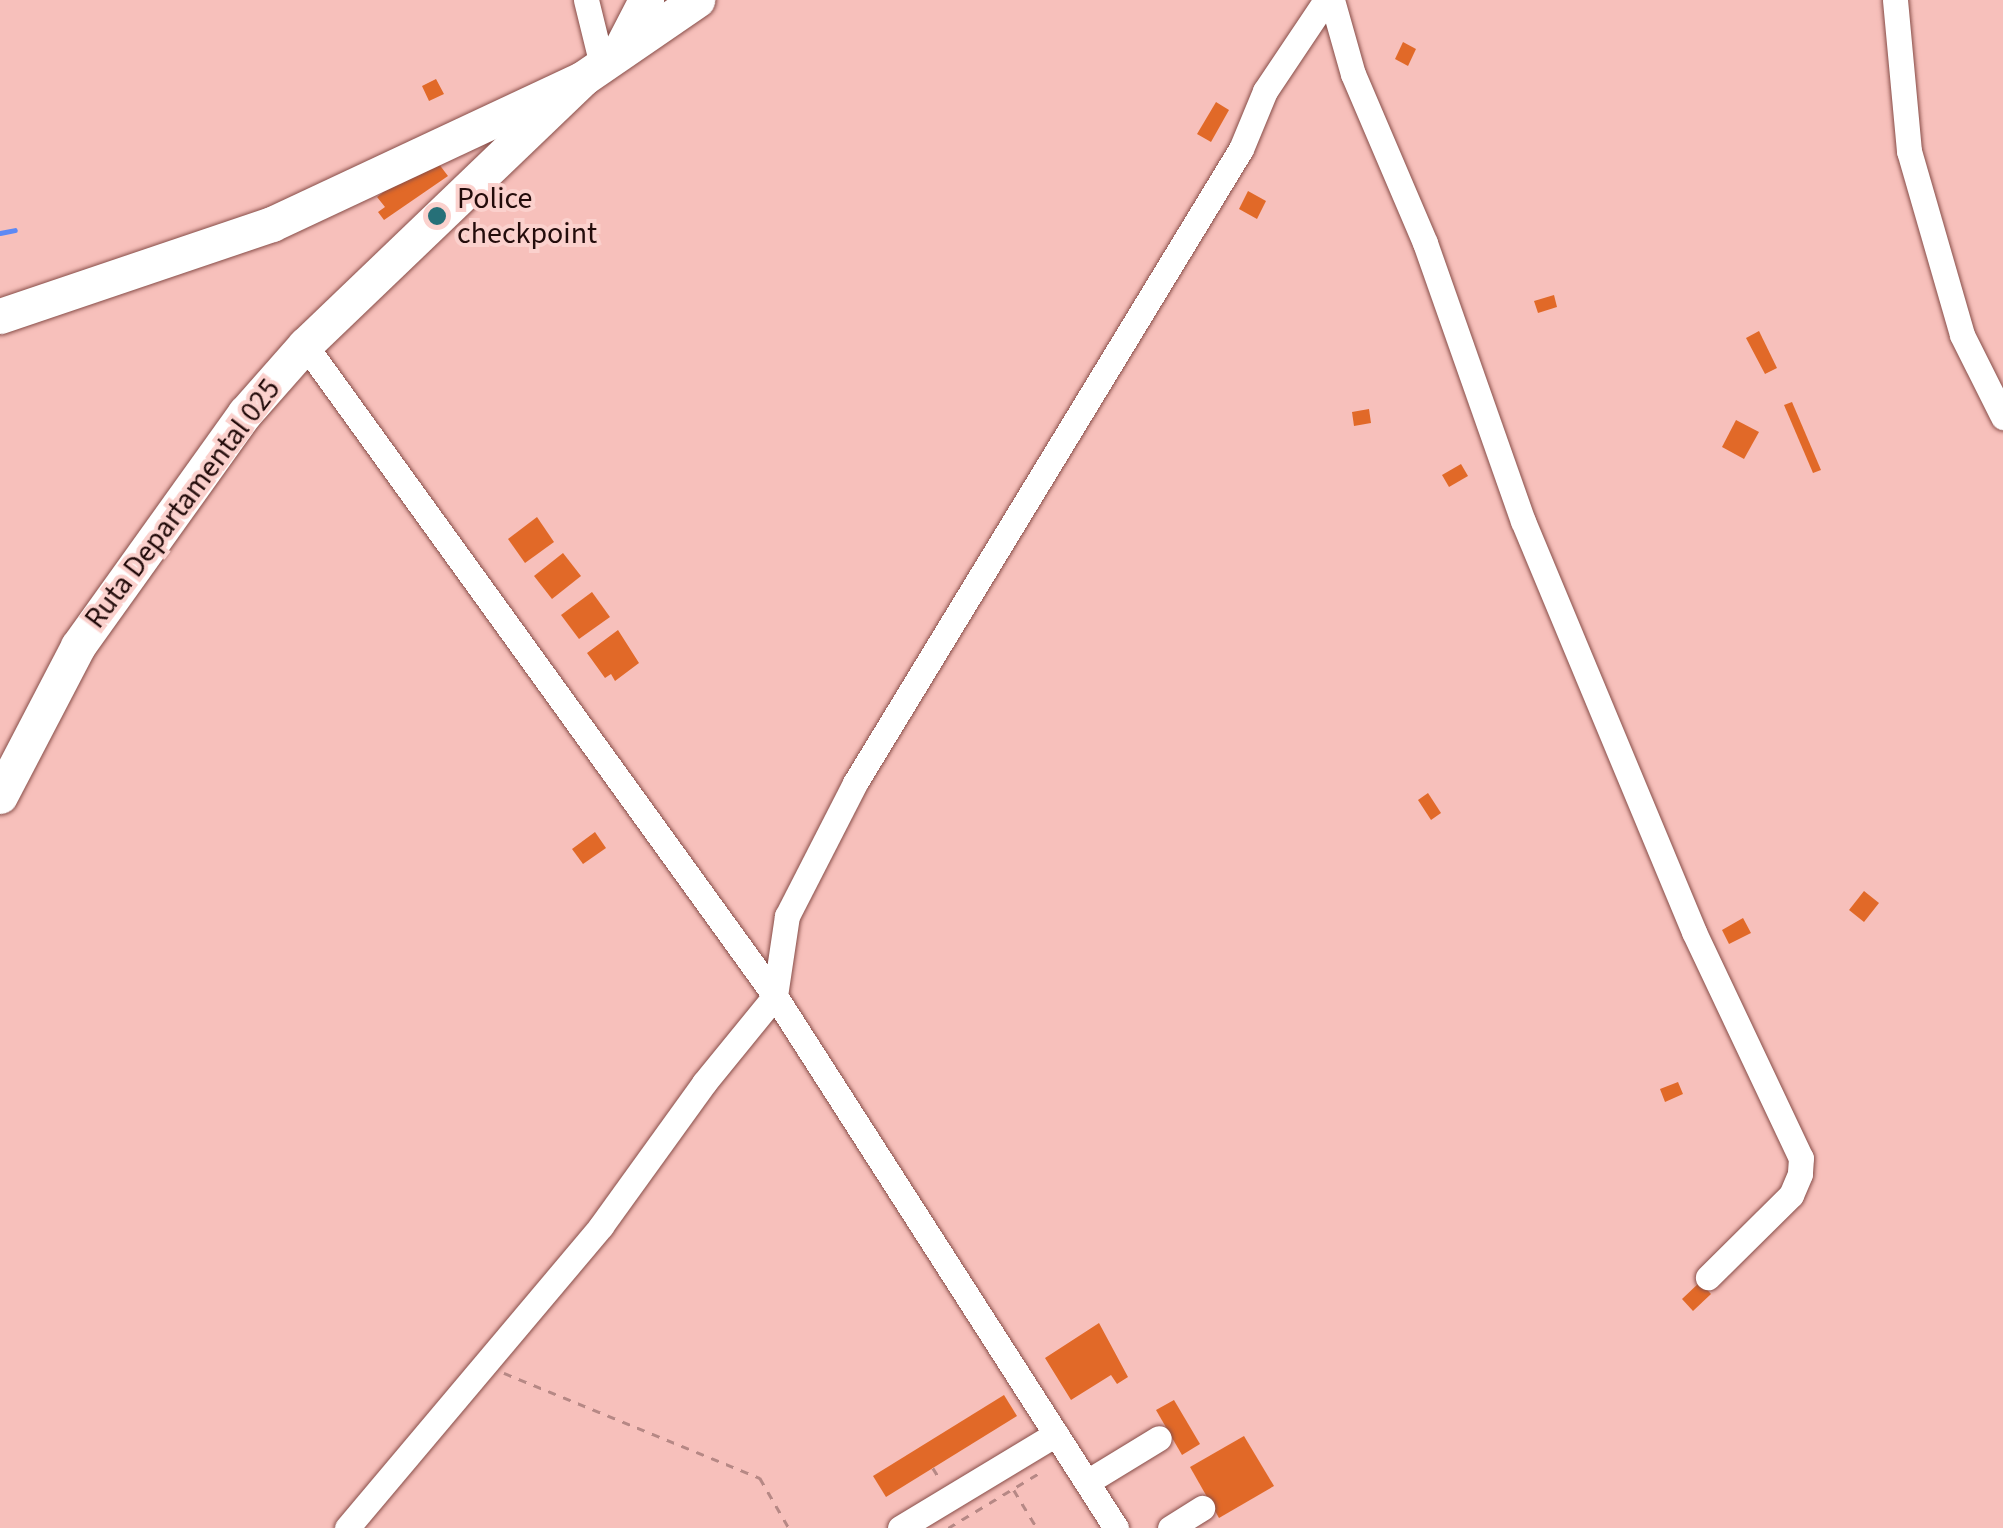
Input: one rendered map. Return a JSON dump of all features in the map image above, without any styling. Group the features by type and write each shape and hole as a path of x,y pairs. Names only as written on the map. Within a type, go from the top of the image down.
{"highway":[{"path":"600,67 646,0"},
{"name":"Ruta Departamental 025","path":"0,316 272,224 600,67 698,0"},
{"name":"Ruta Departamental 025","path":"0,796 78,646 244,413 305,346 600,67"}],"street":[{"path":"586,0 600,67"},
{"path":"1329,0 1352,74 1425,243 1523,521 1694,932 1801,1158 1800,1174 1791,1195 1708,1277"},
{"path":"347,1528 601,1226 704,1082 775,996 788,916 854,783 1241,149 1265,91 1329,0"},
{"path":"1896,0 1909,151 1962,335 2003,417"},
{"path":"305,346 775,996 1116,1528"},
{"path":"900,1528 1056,1434"},
{"path":"1087,1482 1159,1438"},
{"path":"1170,1528 1202,1508"}],"path":[{"path":"484,1365 760,1478 789,1528"},
{"path":"948,1528 1039,1473"},
{"path":"1014,1489 1037,1528"}],"building":[{"path":"1403,42 1416,49 1408,66 1395,59"},
{"path":"436,79 444,94 429,101 422,86"},
{"path":"1216,102 1229,110 1211,142 1197,134"},
{"path":"432,155 448,176 384,220 378,212 385,207 377,197"},
{"path":"1248,191 1266,201 1257,219 1239,209"},
{"path":"1554,295 1557,307 1538,313 1534,301"},
{"path":"1759,331 1777,368 1765,374 1746,338"},
{"path":"1792,402 1821,470 1813,473 1784,405"},
{"path":"1369,409 1371,423 1354,426 1352,412"},
{"path":"1736,420 1759,432 1744,459 1722,447"},
{"path":"1461,464 1468,476 1449,487 1442,475"},
{"path":"537,517 554,542 525,563 508,539"},
{"path":"563,553 581,576 552,599 534,576"},
{"path":"592,592 610,617 579,639 561,615"},
{"path":"618,630 639,663 615,681 611,674 605,678 587,653"},
{"path":"1428,793 1441,813 1431,820 1418,800"},
{"path":"595,832 606,848 583,864 572,849"},
{"path":"1864,891 1879,903 1864,922 1849,910"},
{"path":"1743,918 1751,933 1729,944 1722,930"},
{"path":"1678,1082 1683,1094 1665,1102 1660,1089"},
{"path":"1700,1282 1711,1294 1693,1311 1682,1299"},
{"path":"1099,1323 1128,1377 1117,1384 1111,1375 1071,1400 1045,1358"},
{"path":"1004,1395 1017,1416 886,1497 873,1476"},
{"path":"1174,1400 1200,1444 1182,1455 1156,1410"},
{"path":"1244,1436 1274,1486 1219,1518 1190,1467"}],"waterway":[{"path":"0,233 15,230"}],"place":[{"name":"Police checkpoint","path":"437,216"}]}
